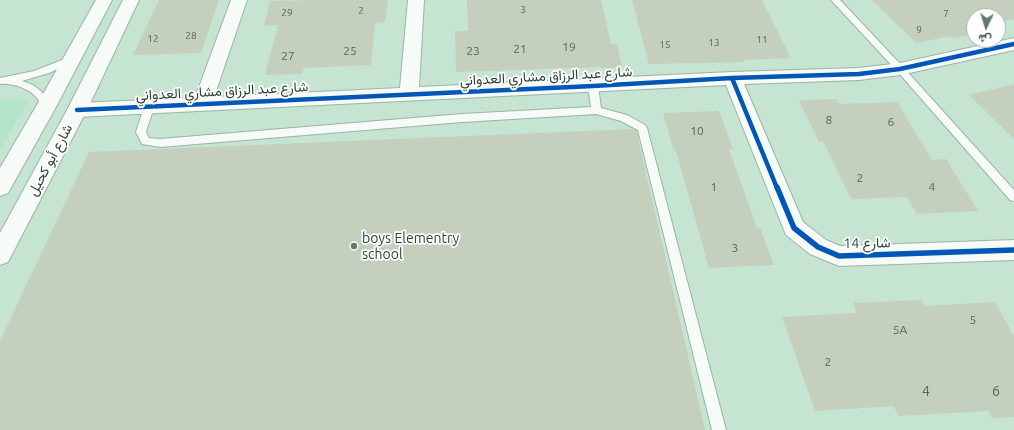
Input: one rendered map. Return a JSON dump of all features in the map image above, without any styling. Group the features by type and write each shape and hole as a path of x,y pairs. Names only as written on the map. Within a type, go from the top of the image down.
{"street":[{"name":"شارع أبو كحيل","path":"1,184 46,107 104,0"},
{"name":"شارع أبو كحيل","path":"0,256 131,0"},
{"name":"شارع عبد الرزاق مشاري العدواني","path":"202,104 239,0"},
{"path":"409,94 416,0"},
{"name":"شارع عبد الرزاق مشاري العدواني","path":"76,110 593,86 732,78 859,74 900,69 1014,44"},
{"name":"شارع 14","path":"732,78 794,228 818,247 839,256 1014,250"}],"lane":[{"path":"835,0 900,69 1014,198"},
{"path":"0,81 40,73 72,59"},
{"path":"0,81 29,86 38,91 44,98 46,107"},
{"path":"593,86 596,110"},
{"path":"149,107 141,132 146,141 160,143 462,118 596,110 624,118 642,128 719,430"}],"shaded area":[{"path":"29,99 0,150 0,100"}],"building":[{"path":"159,0 219,0 201,53 133,55"},
{"path":"388,0 385,22 375,23 371,65 304,68 302,74 265,75 278,25 264,26 270,1"},
{"path":"467,0 601,0 611,44 617,44 622,68 601,67 456,72 455,31 468,31"},
{"path":"632,0 762,0 791,58 744,60 745,62 649,64"},
{"path":"872,0 1014,0 1014,19 1006,20 1006,8 966,8 966,36 953,38 951,36 916,43"},
{"path":"1014,84 1014,139 969,95"},
{"path":"837,99 840,104 897,102 932,160 946,159 978,211 917,214 907,197 851,199 823,141 819,142 799,100"},
{"path":"719,111 733,149 729,149 757,228 760,228 774,265 709,268 676,151 674,151 663,113"},
{"name":"boys Elementry school","path":"633,129 637,131 705,430 0,430 0,341 89,152"},
{"path":"921,300 924,306 995,302 1014,336 1014,417 992,418 989,411 898,416 894,406 815,411 782,317 857,313 853,303"}],"cycle path":[{"path":"77,110 593,86 732,78 859,74 900,69 1014,44"},
{"path":"732,78 794,228 818,247 839,256 1014,250"}],"place":[{"name":"boys Elementry school","path":"354,246"}]}
